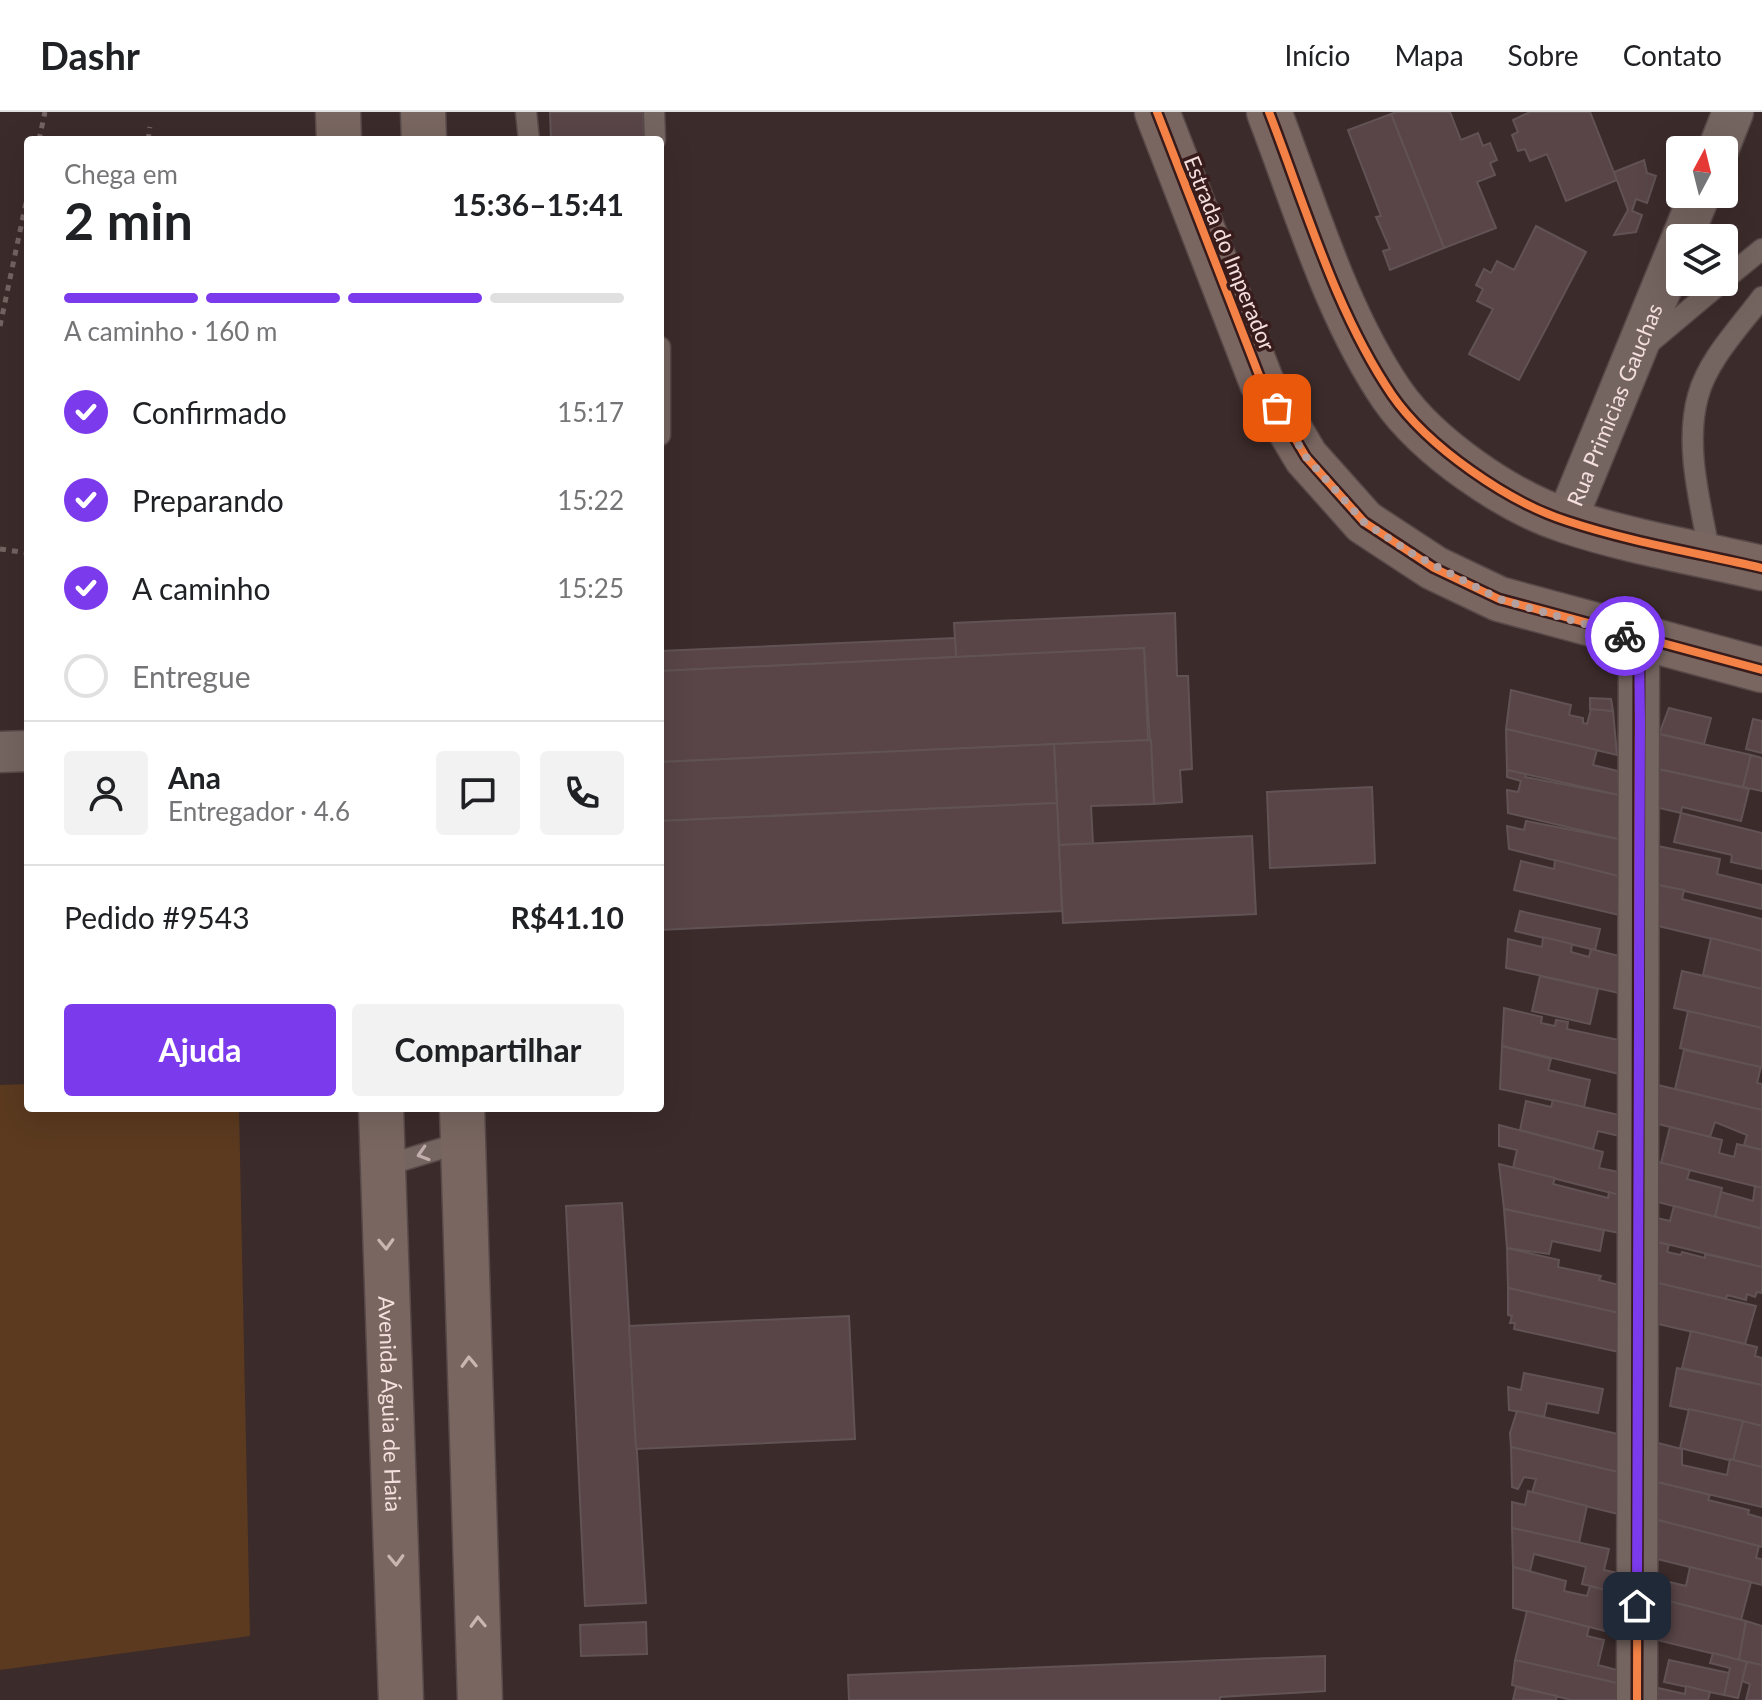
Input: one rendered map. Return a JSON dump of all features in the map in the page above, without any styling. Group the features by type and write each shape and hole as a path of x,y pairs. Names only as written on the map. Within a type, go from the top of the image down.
{"main road":[{"path":"338,112 339,136"},
{"path":"423,112 424,136"},
{"name":"Estrada do Imperador","path":"1157,112 1262,383 1306,457 1364,522 1434,568 1499,599 1639,640 1762,670"},
{"path":"1269,112 1356,334 1394,397 1441,445 1500,490 1566,521 1762,568"},
{"name":"Avenida Águia de Haia","path":"381,1112 401,1700"},
{"path":"462,1125 480,1700"}],"street":[{"name":"Rua Primicias Gauchas","path":"1566,521 1666,277"},
{"path":"1637,1700 1639,640"},
{"path":"0,752 24,751"}],"lane":[{"path":"526,112 529,136"},
{"path":"654,112 655,136"},
{"path":"1738,269 1762,249"},
{"path":"1634,355 1705,296"},
{"path":"1710,556 1692,431 1698,394 1713,363 1762,297"},
{"path":"384,1166 462,1125"}],"path":[{"path":"40,136 45,112"},
{"path":"149,136 150,127"},
{"path":"0,326 24,212"},
{"path":"0,549 24,552"}],"shaded area":[{"path":"24,1084 24,1112 239,1112 250,1636 0,1670 0,1085"}],"building":[{"path":"550,112 643,112 644,136 551,136"},
{"path":"1450,112 1461,140 1478,133 1483,146 1490,143 1497,160 1490,163 1495,175 1477,182 1496,228 1444,248 1391,114"},
{"path":"1530,112 1590,112 1617,180 1566,201 1547,154 1530,161 1525,149 1518,151 1512,135 1518,132 1513,120"},
{"path":"1391,114 1444,248 1390,270 1383,251 1390,249 1376,217 1381,216 1348,130"},
{"path":"1644,160 1647,173 1656,176 1647,203 1636,199 1632,211 1642,215 1636,232 1614,235 1628,210 1614,172"},
{"path":"1536,226 1586,252 1519,380 1469,354 1493,309 1477,301 1483,289 1476,285 1484,269 1491,273 1497,261 1514,270"},
{"path":"1175,613 1177,676 1188,676 1192,769 1180,770 1182,802 1154,804 1144,648 956,657 954,623"},
{"path":"955,638 956,657 664,671 664,651"},
{"path":"1144,648 1148,740 664,762 664,671"},
{"path":"1511,690 1571,705 1569,715 1583,718 1583,723 1587,724 1591,709 1613,711 1617,755 1506,729"},
{"path":"1590,698 1611,699 1613,711 1590,709"},
{"path":"1669,708 1711,718 1704,744 1659,734"},
{"path":"1753,719 1762,721 1762,753 1746,749"},
{"path":"1506,729 1597,750 1593,765 1618,771 1619,795 1507,770"},
{"path":"1659,734 1751,755 1743,787 1658,769"},
{"path":"1151,740 1154,804 1091,806 1093,844 1059,845 1054,744"},
{"path":"1054,744 1057,803 664,821 664,762"},
{"path":"1751,755 1762,758 1762,791 1743,787"},
{"path":"1658,769 1749,789 1741,821 1682,807 1681,813 1659,808"},
{"path":"1507,770 1526,774 1525,777 1619,795 1618,839 1508,813 1507,790 1518,792 1521,781 1507,777"},
{"path":"1372,787 1375,863 1270,868 1267,792"},
{"path":"1057,803 1062,911 664,930 664,821"},
{"path":"1681,813 1762,833 1762,869 1731,862 1732,855 1674,842"},
{"path":"1526,821 1618,839 1618,876 1509,849 1507,826 1524,830"},
{"path":"1252,836 1256,914 1063,923 1059,845"},
{"path":"1658,846 1720,859 1717,874 1762,885 1762,909 1658,885"},
{"path":"1555,860 1618,876 1619,915 1514,890 1521,861 1554,869"},
{"path":"1658,885 1684,890 1682,899 1762,919 1762,951 1658,926"},
{"path":"1520,911 1600,929 1595,950 1515,931"},
{"path":"1543,937 1572,944 1571,952 1589,957 1591,949 1619,956 1619,993 1506,968 1508,939 1542,947"},
{"path":"1711,938 1762,951 1762,989 1703,975"},
{"path":"1682,971 1762,989 1762,1028 1674,1008"},
{"path":"1540,976 1598,989 1590,1024 1532,1011"},
{"path":"1504,1008 1542,1017 1541,1023 1555,1026 1556,1020 1568,1022 1567,1029 1619,1040 1619,1074 1502,1046"},
{"path":"1688,1011 1762,1028 1762,1068 1680,1048"},
{"path":"1502,1046 1551,1059 1548,1070 1590,1080 1584,1107 1500,1089"},
{"path":"1684,1050 1761,1067 1757,1083 1762,1084 1762,1110 1675,1089"},
{"path":"1658,1085 1762,1110 1762,1150 1744,1145 1747,1135 1715,1122 1710,1137 1658,1124"},
{"path":"1553,1100 1619,1115 1619,1136 1598,1131 1593,1149 1520,1130 1526,1101 1551,1107"},
{"path":"1499,1125 1603,1152 1599,1168 1619,1172 1619,1195 1513,1168 1517,1150 1499,1146"},
{"path":"1670,1127 1722,1140 1719,1153 1734,1157 1737,1144 1762,1150 1762,1188 1661,1163"},
{"path":"1658,1162 1690,1170 1687,1179 1722,1188 1715,1217 1658,1202"},
{"path":"1499,1164 1555,1178 1553,1184 1608,1198 1609,1192 1619,1195 1619,1233 1504,1209"},
{"path":"1755,1186 1762,1188 1761,1228 1715,1217 1721,1192 1753,1201"},
{"path":"622,1203 646,1603 585,1606 566,1206"},
{"path":"1674,1206 1762,1229 1762,1267 1658,1242 1657,1218 1670,1221"},
{"path":"1504,1209 1604,1230 1600,1251 1552,1241 1549,1254 1507,1248"},
{"path":"1658,1242 1669,1245 1667,1252 1705,1258 1705,1254 1762,1267 1762,1293 1757,1292 1755,1297 1747,1294 1746,1300 1727,1295 1726,1299 1658,1283"},
{"path":"1507,1248 1559,1260 1558,1267 1601,1276 1599,1280 1619,1285 1619,1313 1508,1288"},
{"path":"1658,1283 1756,1306 1745,1344 1658,1324"},
{"path":"1508,1288 1619,1313 1619,1352 1514,1329 1515,1323 1510,1323 1512,1316 1508,1315"},
{"path":"849,1316 855,1439 636,1449 629,1326"},
{"path":"1691,1331 1757,1347 1755,1356 1762,1358 1762,1385 1682,1368"},
{"path":"1677,1368 1762,1385 1762,1426 1670,1406"},
{"path":"1524,1373 1603,1389 1598,1413 1547,1403 1544,1417 1509,1410 1508,1387 1521,1390"},
{"path":"1689,1409 1743,1421 1733,1461 1680,1448"},
{"path":"1517,1411 1618,1434 1618,1472 1511,1447 1510,1433"},
{"path":"1743,1421 1762,1426 1762,1467 1733,1461"},
{"path":"1658,1443 1682,1449 1682,1465 1727,1475 1730,1459 1762,1467 1762,1507 1657,1482"},
{"path":"1511,1447 1618,1472 1618,1514 1532,1493 1536,1479 1524,1477 1518,1489 1512,1487"},
{"path":"1657,1482 1710,1495 1708,1500 1749,1510 1748,1514 1762,1518 1762,1547 1658,1520"},
{"path":"1528,1491 1587,1506 1579,1543 1512,1528 1512,1502 1525,1505"},
{"path":"1658,1520 1759,1546 1756,1558 1762,1559 1762,1585 1657,1559"},
{"path":"1512,1528 1609,1549 1604,1570 1618,1573 1618,1593 1582,1584 1586,1567 1534,1554 1530,1571 1513,1567"},
{"path":"1513,1567 1566,1581 1564,1591 1587,1596 1590,1586 1618,1593 1617,1634 1513,1608"},
{"path":"1690,1567 1751,1582 1741,1620 1657,1598 1657,1579 1686,1586"},
{"path":"1657,1598 1746,1621 1739,1660 1657,1640"},
{"path":"1527,1611 1589,1627 1587,1636 1604,1640 1598,1665 1617,1670 1617,1683 1515,1660"},
{"path":"1746,1621 1762,1626 1762,1665 1739,1660"},
{"path":"646,1622 647,1654 581,1656 580,1625"},
{"path":"1713,1653 1747,1662 1738,1698 1724,1695 1730,1668 1710,1663"},
{"path":"1325,1656 1325,1691 1220,1697 1220,1700 849,1700 848,1675"},
{"path":"1515,1660 1617,1683 1617,1700 1571,1700 1512,1685"},
{"path":"1669,1660 1729,1673 1724,1695 1664,1682"},
{"path":"1747,1662 1762,1665 1762,1700 1746,1700 1750,1684 1742,1681"},
{"path":"1686,1686 1710,1692 1708,1700 1657,1700 1658,1688 1685,1694"},
{"path":"1516,1687 1557,1696 1556,1700 1513,1700"}],"cycle path":[{"path":"1157,112 1262,383 1306,457 1364,522 1434,568 1499,599 1762,670"},
{"path":"1269,112 1323,258 1354,329 1392,395 1426,434 1495,486 1544,512 1615,535 1762,568"},
{"path":"1637,1700 1639,640"}],"way so far":[{"path":"1277,408 1306,457 1364,522 1411,553 1434,568 1499,599 1625,636"}],"route":[{"path":"1625,636 1639,640 1637,1606"}]}
